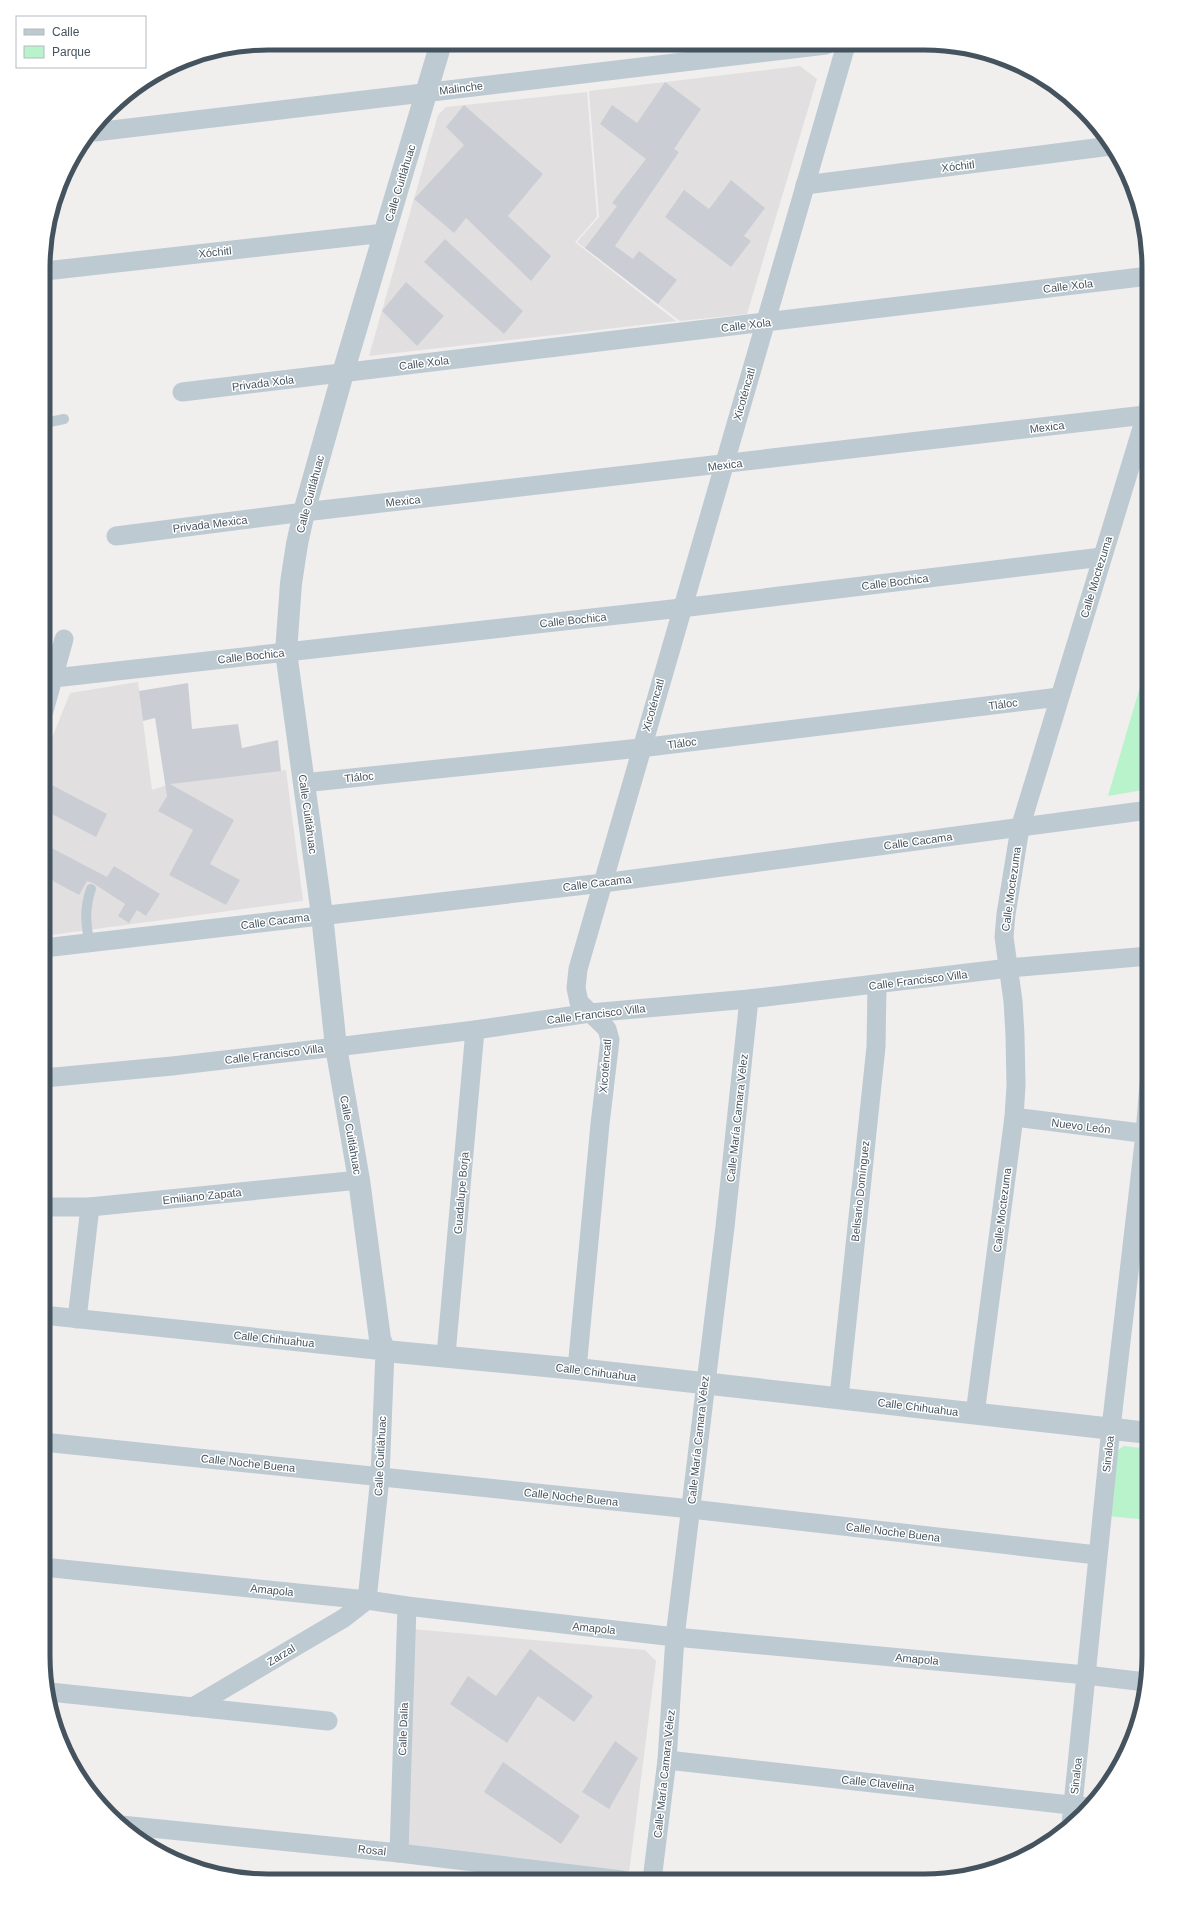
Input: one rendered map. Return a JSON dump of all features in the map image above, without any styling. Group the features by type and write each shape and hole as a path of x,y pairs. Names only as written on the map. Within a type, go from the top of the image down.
{"street":[{"name":"Calle Cuitláhuac","path":"367,1600 380,1477 385,1351 380,1339 359,1180 336,1047 322,915 286,652 292,575 304,512 343,373 439,50"},
{"name":"Malinche","path":"98,132 784,50"},
{"name":"Xicoténcatl","path":"577,1369 599,1132 610,1040 607,1029 579,1002 576,988 578,969 640,748 845,50"},
{"name":"Xóchitl","path":"805,185 1105,147"},
{"name":"Xóchitl","path":"50,270 385,233"},
{"name":"Calle Xola","path":"343,373 1142,277"},
{"name":"Privada Xola","path":"182,392 343,373"},
{"name":"Mexica","path":"304,512 723,465 1142,410"},
{"name":"Calle Moctezuma","path":"975,1414 1014,1117 1016,1086 1015,1035 1009,968 1004,937 1007,907 1020,828 1142,425"},
{"name":"Privada Mexica","path":"116,536 304,512"},
{"name":"Calle Bochica","path":"50,677 681,608 1102,557"},
{"path":"50,674 64,639"},
{"name":"Tláloc","path":"303,783 640,748 1060,697"},
{"name":"Calle Cacama","path":"50,947 603,883 1142,811"},
{"name":"Calle Francisco Villa","path":"50,1077 172,1066 336,1047 475,1030 590,1013 749,999 877,985 1009,968 1142,957"},
{"name":"Belisario Domínguez","path":"839,1398 876,1046 877,985"},
{"name":"Calle María Camara Vélez","path":"653,1874 667,1760 674,1637 691,1509 704,1384 725,1227 749,999"},
{"name":"Guadalupe Borja","path":"446,1355 475,1030"},
{"name":"Nuevo León","path":"1014,1117 1142,1133"},
{"name":"Sinaloa","path":"1081,1806 1086,1674 1111,1428 1142,1175"},
{"name":"Emiliano Zapata","path":"50,1207 90,1207 359,1180"},
{"path":"77,1319 90,1207"},
{"name":"Calle Chihuahua","path":"50,1316 385,1351 446,1355 1142,1432"},
{"name":"Calle Noche Buena","path":"50,1443 691,1509 1098,1555"},
{"name":"Amapola","path":"50,1568 367,1600 674,1637 1086,1674 1140,1681"},
{"name":"Zarzal","path":"194,1707 344,1618 367,1600"},
{"name":"Calle Dalia","path":"399,1852 407,1606"},
{"path":"53,1692 328,1721"},
{"name":"Calle Clavelina","path":"667,1760 1081,1806"},
{"name":"Rosal","path":"131,1826 399,1852 574,1874"}],"lane":[{"path":"50,422 64,419"},
{"path":"89,943 85,912 91,889"}],"shaded area":[{"path":"800,66 817,79 747,314 680,321 577,242 599,217 589,91"},
{"path":"587,92 597,217 575,242 676,321 369,356 438,115 446,107"},
{"path":"138,682 152,790 176,782 286,770 303,901 50,935 50,743 70,693"},
{"path":"412,1629 645,1650 656,1661 629,1873 407,1847"}],"green space":[{"path":"1142,680 1142,790 1108,796"},
{"path":"1124,1446 1142,1448 1142,1519 1107,1516 1115,1452"}],"building":[{"path":"665,82 701,109 674,149 679,152 615,246 633,259 639,251 677,280 658,304 585,248 617,206 612,203 646,159 600,124 612,105 637,123"},
{"path":"464,105 543,174 508,216 551,256 531,281 466,218 454,233 414,199 464,145 446,127"},
{"path":"731,180 765,208 744,236 751,241 731,267 665,217 684,190 709,209"},
{"path":"445,239 523,311 504,334 424,262"},
{"path":"406,282 444,316 417,346 382,311"},
{"path":"188,683 192,729 238,724 242,748 278,740 281,771 170,784 234,820 210,864 240,880 226,905 169,875 193,830 158,811 167,796 155,718 143,721 139,691"},
{"path":"50,784 107,814 96,837 50,813"},
{"path":"50,847 107,877 114,866 160,894 146,916 137,910 129,923 118,916 125,904 93,883 87,881 79,895 50,879"},
{"path":"530,1649 593,1696 574,1722 538,1696 507,1743 450,1704 468,1676 496,1696"},
{"path":"615,1741 638,1758 609,1809 582,1792"},
{"path":"503,1762 580,1816 561,1844 484,1792"}]}
